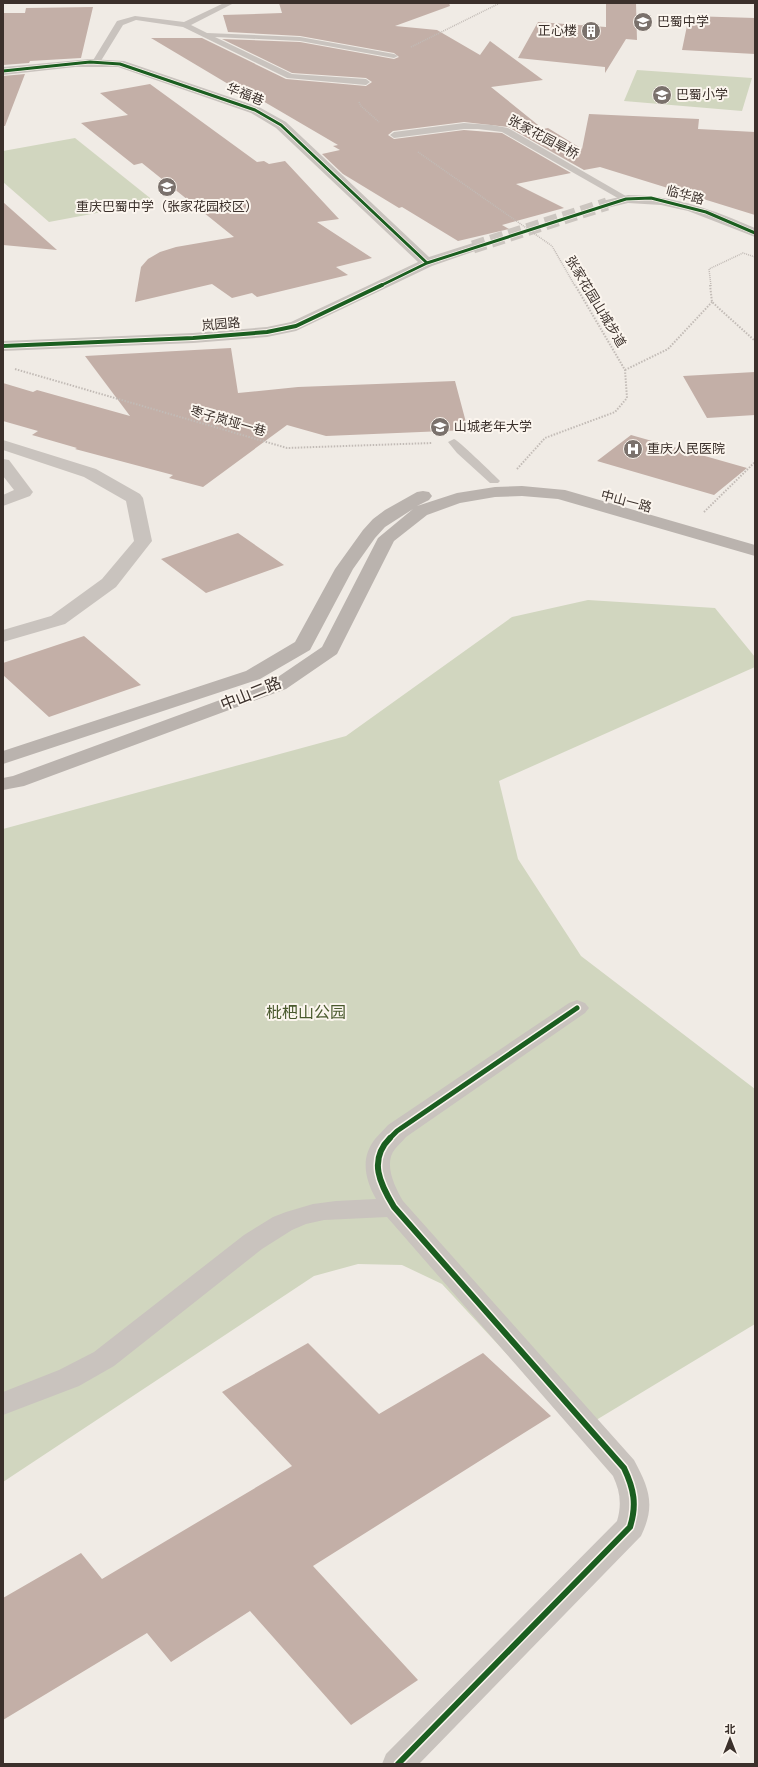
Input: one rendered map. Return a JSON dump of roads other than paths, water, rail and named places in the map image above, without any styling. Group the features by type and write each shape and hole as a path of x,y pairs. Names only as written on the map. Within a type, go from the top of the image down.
{"main road":[{"name":"中山一路","path":"499,484 539,480 555,483 755,538"},
{"name":"中山一路","path":"499,484 522,490 559,494 755,551"},
{"name":"中山二路","path":"3,758 253,675 303,646 344,569 379,523 420,498 457,486 499,484"},
{"name":"中山二路","path":"3,784 17,782 279,684 330,650 387,538 421,511 499,484"}],"street":[{"name":"华福巷","path":"3,71 73,62 96,62 129,67 239,104 268,117 280,125 427,263"},
{"name":"临华路","path":"607,204 626,198 651,198 706,212 755,233"},
{"name":"岚园路","path":"3,346 193,338 282,330 296,326 427,263 473,247"},
{"path":"3,445 90,473 134,498 143,541 109,583 58,620 3,636"},
{"path":"3,464 24,492 3,501"},
{"path":"398,1764 630,1527 636,1512 636,1498 632,1483 624,1468 394,1208 384,1190 377,1170 382,1148 397,1131 577,1008"},
{"path":"3,1404 69,1378 104,1359 252,1242 275,1228 301,1216 329,1210 394,1208"}],"lane":[{"path":"185,25 230,3"},
{"path":"96,62 120,23 135,18 185,25 290,76 366,82"},
{"path":"204,34 300,39 394,56"},
{"name":"张家花园旱桥","path":"394,135 463,127 494,126 505,130 626,198"},
{"path":"454,442 461,451 499,484"}],"tunnel":[{"path":"473,247 607,204"}],"place":[{"name":"巴蜀中学","path":"643,22"},
{"name":"正心楼","path":"591,31"},
{"name":"巴蜀小学","path":"662,95"},
{"name":"重庆巴蜀中学（张家花园校区）","path":"167,187"},
{"name":"山城老年大学","path":"440,427"},
{"name":"重庆人民医院","path":"633,449"}],"park label":[{"name":"枇杷山公园","path":"306,1013"}]}
